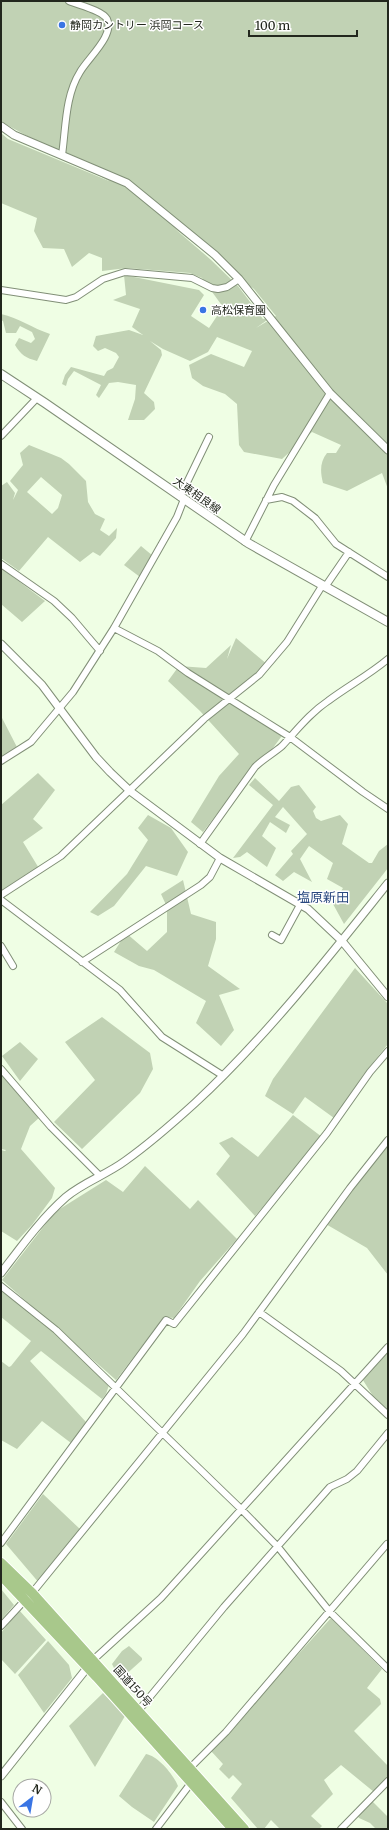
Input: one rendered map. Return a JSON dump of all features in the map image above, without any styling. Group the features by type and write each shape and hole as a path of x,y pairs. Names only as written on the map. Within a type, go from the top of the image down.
{"highway":[{"name":"国道150号","path":"1,1563 232,1829"},
{"name":"国道150号","path":"1,1574 29,1597"},
{"name":"国道150号","path":"90,1664 138,1710 244,1829"}],"main road":[{"name":"大東相良線","path":"1,374 245,542 388,622"}],"street":[{"path":"62,155 70,95 80,72 108,34 107,19 102,13 69,1"},
{"path":"1,126 14,135 127,183 214,255 239,279 330,393 388,450"},
{"path":"1,290 66,300 76,297 103,279 125,272 192,278 212,288 218,289 226,287 239,279"},
{"path":"245,542 266,500 330,393"},
{"path":"1,436 37,398"},
{"path":"1,761 31,742 60,709 100,651 177,517 182,498 209,437"},
{"path":"266,500 282,497 293,501 315,518 336,544 388,577"},
{"path":"1,895 62,856 204,719 259,675 287,642 323,586 349,552"},
{"path":"1,564 54,601 72,618 100,651"},
{"path":"114,628 158,651 229,699 290,736 363,792 388,809"},
{"path":"1,644 42,685 96,757 130,791 220,858 300,905 325,924 342,940 388,997"},
{"path":"200,844 255,766 280,747 327,701 368,675 388,659"},
{"path":"82,962 202,885 210,877 220,858"},
{"path":"1,1273 33,1232 53,1210 78,1188 125,1162 194,1103 222,1075 284,1011 388,883"},
{"path":"1,900 120,990 162,1037 222,1075"},
{"path":"272,934 280,940 300,905"},
{"path":"1,946 13,966"},
{"path":"1,1543 166,1320 174,1324 327,1134 370,1072 388,1051"},
{"path":"1,1069 51,1127 100,1176"},
{"path":"1,1626 29,1597 259,1312 350,1188 388,1140"},
{"path":"1,1286 56,1330 116,1386 241,1509 278,1547 330,1612 388,1669"},
{"path":"259,1312 313,1349 341,1371 388,1415"},
{"path":"1,1776 90,1664 161,1598 388,1347"},
{"path":"138,1710 224,1607 330,1487 347,1480 358,1471 388,1433"},
{"path":"190,1768 226,1732 387,1544 388,1545"},
{"path":"341,1829 388,1781"},
{"path":"156,1829 191,1783"},
{"path":"1,1802 22,1829"}],"green space":[{"path":"1,1 388,1 388,489 382,473 347,491 323,483 321,471 323,460 327,453 336,453 341,445 312,432 282,459 244,452 239,445 237,404 225,394 203,386 192,378 189,365 211,354 244,367 252,351 217,337 208,352 190,361 163,349 150,341 161,350 162,355 144,393 154,402 155,409 144,420 128,420 135,399 136,385 118,382 109,383 99,398 96,395 101,385 74,371 68,379 66,386 62,384 65,375 71,367 104,376 107,371 113,368 119,357 116,353 105,348 98,351 93,346 96,336 129,330 143,335 132,327 140,309 113,300 126,295 124,275 199,290 204,295 191,316 209,328 223,307 202,278 190,273 127,268 102,271 102,258 89,253 72,267 64,249 43,248 34,231 37,218 1,203 1,133 8,139 109,181 1,121","holes":["174,228 254,289 276,316 256,328 270,318 263,319 238,286 210,259"]},
{"path":"1,314 14,318 50,334 37,361 24,356 15,345 19,338 31,343 35,339 32,332 20,326 16,333 6,333 3,321 1,320"},
{"path":"29,445 61,458 86,481 88,502 95,514 105,519 100,530 109,536 117,528 116,538 100,556 93,552 80,562 48,537 19,571 1,558 1,486 7,482 15,493 13,500 18,490 10,481 23,465 20,453","holes":["41,477 62,495 58,508 52,514 27,492"]},
{"path":"141,546 153,556 140,577 124,565"},
{"path":"1,568 45,601 22,622 1,604"},
{"path":"236,638 268,665 230,698 284,733 270,752 245,777 203,832 191,822 219,776 239,754 200,711 168,681 179,666 206,668 231,645 227,659"},
{"path":"1,716 19,751 1,762"},
{"path":"38,773 55,790 33,819 43,828 23,842 40,870 1,894 1,805"},
{"path":"255,778 279,801 291,787 299,785 316,807 313,811 316,818 321,821 340,815 348,824 342,844 369,863 372,863 379,851 388,844 388,868 344,924 333,904 343,888 327,879 333,863 309,846 300,859 312,882 294,872 283,881 275,875 293,854 291,851 307,834 283,807 275,817 290,825 286,833 270,822 262,836 276,848 267,867 247,852 240,857 233,858 273,805 249,785"},
{"path":"148,815 171,828 188,852 177,876 146,866 114,906 98,916 90,912 127,874 148,840 138,828"},
{"path":"183,880 191,914 216,922 216,939 208,966 240,989 219,995 234,1030 221,1046 196,1023 206,1001 154,970 139,966 114,952 126,933 147,951 167,932 167,907 161,894"},
{"path":"355,968 388,1004 388,1044 364,1074 334,1118 305,1097 293,1114 265,1096 273,1079"},
{"path":"102,1017 150,1053 153,1069 140,1093 82,1149 54,1122 95,1080 65,1042"},
{"path":"20,1042 38,1059 20,1081 2,1056"},
{"path":"1,1074 40,1117 30,1126 21,1149 55,1188 52,1198 32,1225 17,1241 1,1231 1,1150 6,1150 1,1149"},
{"path":"293,1115 322,1137 255,1216 216,1174 230,1156 219,1143 232,1137 258,1157"},
{"path":"388,1144 388,1275 367,1248 324,1223"},
{"path":"145,1166 190,1209 198,1200 237,1239 200,1281 174,1318 164,1317 116,1380 2,1280 55,1212 106,1180 123,1192"},
{"path":"1,1289 53,1330 109,1385 106,1394 102,1399 41,1351 30,1361 86,1422 71,1443 42,1421 17,1449 1,1440 1,1361 9,1367 11,1366 31,1341 1,1317"},
{"path":"388,1345 388,1420 361,1377"},
{"path":"43,1494 81,1530 40,1584 6,1544"},
{"path":"1,1589 14,1605 1,1620"},
{"path":"19,1610 46,1640 15,1674 1,1659 1,1633"},
{"path":"331,1618 382,1669 367,1688 380,1699 381,1704 354,1731 388,1766 388,1776 374,1792 341,1765 324,1780 333,1794 311,1816 322,1826 319,1829 280,1829 271,1820 264,1829 258,1829 231,1798 242,1784 233,1775 229,1779 219,1769 223,1764 211,1751"},
{"path":"48,1641 69,1665 72,1678 44,1713 18,1675"},
{"path":"129,1646 142,1658 142,1660 123,1677 112,1664 122,1651"},
{"path":"103,1693 125,1716 95,1767 69,1726"},
{"path":"146,1754 151,1755 165,1766 173,1776 178,1786 154,1822 119,1796"},
{"path":"372,1801 388,1817 388,1829 376,1829 370,1823 359,1818 357,1815"}],"place":[{"name":"静岡カントリー 浜岡コース","path":"62,25"},
{"name":"高松保育園","path":"203,310"}],"district":[{"name":"塩原新田","path":"323,897"}]}
